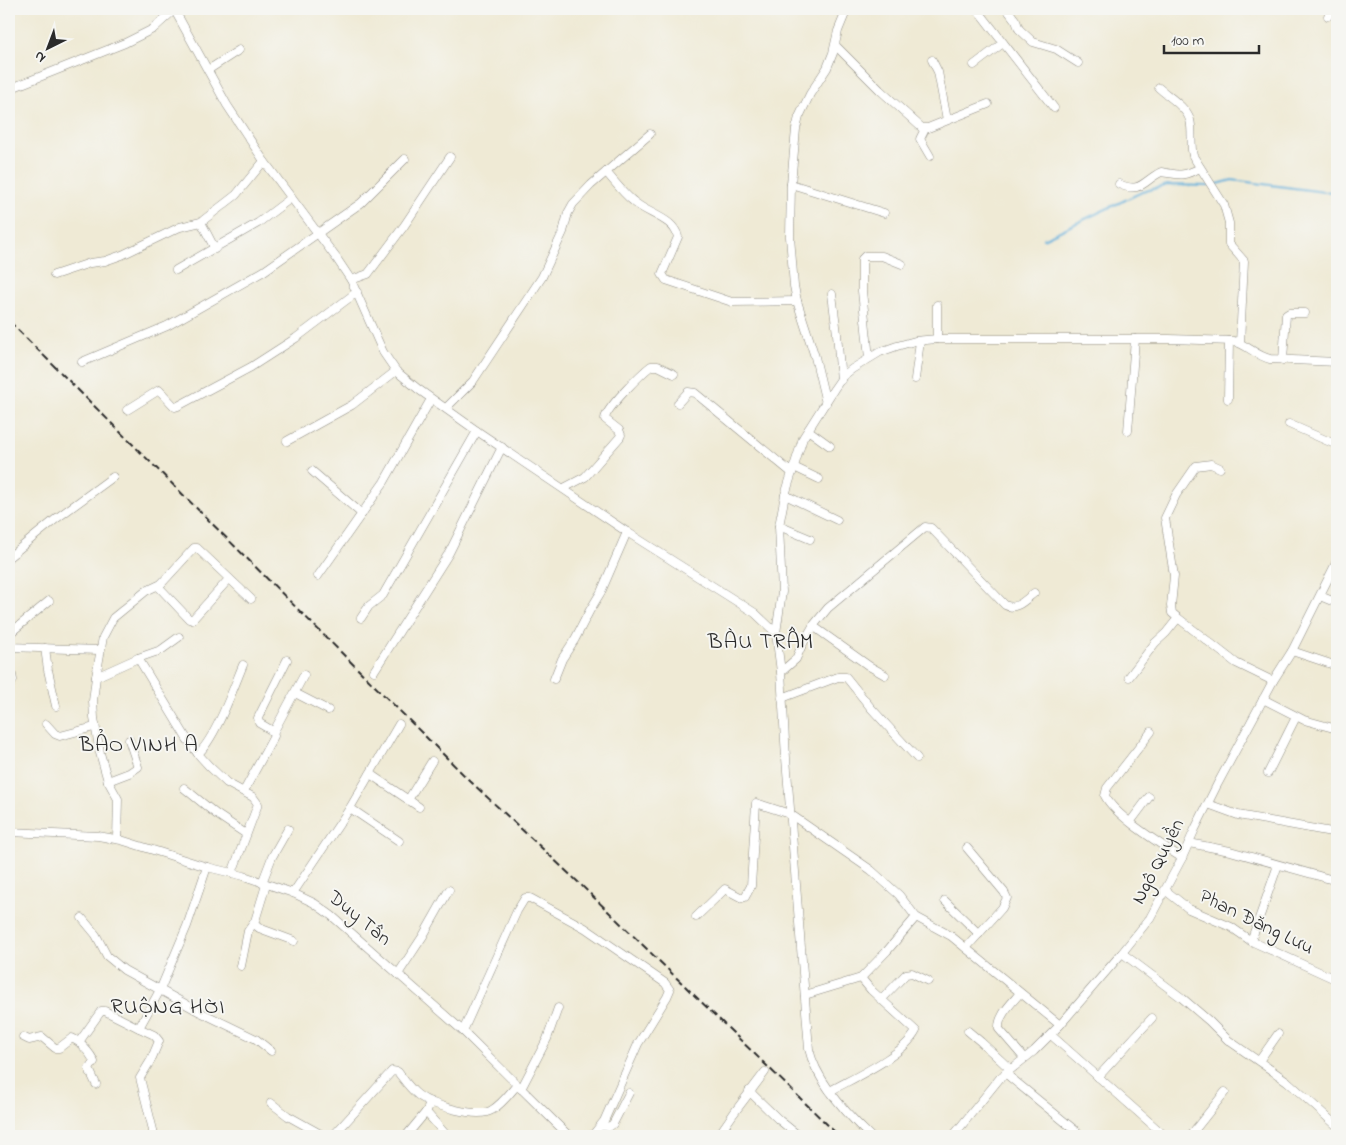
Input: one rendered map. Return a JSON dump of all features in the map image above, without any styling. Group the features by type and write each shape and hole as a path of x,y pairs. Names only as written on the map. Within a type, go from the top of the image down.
{"street":[{"path":"826,403 815,357 797,301 792,270 790,237 791,184 796,129 799,117 810,94 827,68 847,9"},
{"path":"977,9 1054,108"},
{"path":"1008,9 1019,29 1033,42 1056,49 1078,62"},
{"path":"9,89 125,43 153,29 174,10 227,105 264,161 351,280 383,352 396,371 431,399 477,431 627,532 755,613 776,633"},
{"path":"974,65 1003,43"},
{"path":"836,46 898,108 925,129"},
{"path":"208,70 239,50"},
{"path":"932,60 938,72 947,120"},
{"path":"1159,88 1181,107 1189,118 1193,156 1215,189 1228,217 1229,244 1244,261 1240,343"},
{"path":"930,156 920,139 925,129 988,104"},
{"path":"446,408 473,381 542,277 552,258 573,204 650,134"},
{"path":"351,280 368,274 404,226 450,157"},
{"path":"82,362 167,326 264,271 361,203 405,159"},
{"path":"54,275 122,255 180,227 201,222 236,195 264,161"},
{"path":"1119,184 1130,189 1136,188 1161,172 1178,176 1200,168"},
{"path":"606,172 637,205 672,224 677,231 678,237 662,274 666,280 732,302 797,301"},
{"path":"791,184 884,213"},
{"path":"176,270 258,223 291,198"},
{"path":"201,222 215,248"},
{"path":"869,358 862,291 862,259 865,256 882,256 902,264"},
{"path":"127,410 159,390 172,405 178,406 250,368 296,338 357,292"},
{"path":"832,294 840,380"},
{"path":"937,305 937,340"},
{"path":"1283,360 1286,315 1289,313 1305,313"},
{"path":"1128,431 1135,339"},
{"path":"870,1136 830,1091 810,1055 790,814 781,672 776,633 782,592 779,526 785,495 803,438 840,380 869,358 897,346 920,340 1169,339 1229,341 1240,343 1263,357 1283,360 1337,362"},
{"path":"916,380 920,340"},
{"path":"1228,399 1229,341"},
{"path":"564,488 585,477 620,437 621,432 605,419 605,416 628,388 651,366 658,366 674,374"},
{"path":"287,441 352,405 396,371"},
{"path":"678,404 688,392 695,393 793,470 819,479"},
{"path":"318,576 384,482 431,399"},
{"path":"1289,424 1336,442"},
{"path":"808,430 830,446"},
{"path":"361,618 369,606 383,595 477,431"},
{"path":"374,670 449,553 502,447"},
{"path":"1220,468 1211,464 1196,466 1184,482 1166,513 1165,524 1174,576 1172,613 1236,663 1273,681"},
{"path":"312,471 362,514"},
{"path":"9,557 57,518 113,477"},
{"path":"785,495 836,520"},
{"path":"779,526 810,539"},
{"path":"781,672 796,659 802,645 820,616 836,600 925,527 931,528 1005,606 1011,608 1016,606 1034,593"},
{"path":"554,679 562,659 601,592 627,532"},
{"path":"117,839 118,799 108,781 100,753 94,726 93,701 103,637 113,618 146,591 158,586 194,548 197,548 250,599"},
{"name":"Ngô Quyền","path":"953,1136 988,1091 1007,1071 1051,1035 1122,954 1150,918 1263,699 1292,651 1337,562"},
{"path":"158,586 192,620 229,580"},
{"path":"1320,596 1337,603"},
{"path":"9,634 49,601"},
{"path":"1130,677 1148,652 1178,618"},
{"path":"813,626 869,666 885,675"},
{"path":"96,677 161,650 178,637"},
{"path":"9,647 100,650"},
{"path":"45,648 56,706"},
{"path":"1292,651 1337,666"},
{"path":"138,658 198,754 227,783 257,800 258,804 232,873"},
{"path":"273,733 272,730 259,723 258,718 288,660"},
{"path":"9,661 14,680 9,686"},
{"path":"198,754 215,727 243,665"},
{"path":"244,791 304,675"},
{"path":"782,698 838,677 846,677 871,708 917,758"},
{"path":"295,692 328,710"},
{"path":"1263,699 1296,717 1337,729"},
{"path":"1268,773 1296,717"},
{"path":"46,724 55,734 60,736 94,726"},
{"path":"293,893 350,808 400,724"},
{"path":"1151,732 1105,793 1106,799 1140,830 1182,858"},
{"path":"108,781 129,773 138,767 129,740"},
{"path":"408,800 432,761"},
{"path":"370,774 419,807"},
{"path":"184,788 216,814 246,834"},
{"path":"1131,822 1149,797"},
{"path":"696,917 726,889 742,898 748,892 751,886 756,803 790,814 871,870 900,896 916,918 951,936 1060,1025"},
{"path":"1208,804 1238,815 1337,833"},
{"path":"350,808 399,841"},
{"path":"241,966 248,931 254,924 272,857 288,829"},
{"name":"Duy Tân","path":"9,832 98,836 117,839 293,893 322,908 463,1031 569,1136"},
{"path":"1189,843 1230,851 1337,881"},
{"path":"966,948 1002,908 1007,898 967,848"},
{"path":"1251,941 1278,865"},
{"path":"139,1028 160,990 186,926 207,866"},
{"path":"398,974 423,936 449,890"},
{"name":"Phan Đăng Lưu","path":"1165,890 1189,909 1231,927 1251,941 1337,980"},
{"path":"463,1031 516,911 525,898 530,898 584,928 665,983 670,990 663,1006 638,1044 602,1126 592,1136"},
{"path":"945,901 979,934"},
{"path":"82,918 96,935 112,961 124,970 200,1012 256,1039 271,1051"},
{"path":"805,995 861,978 916,918"},
{"path":"254,924 258,928 294,941"},
{"path":"1122,954 1182,998 1209,1020 1228,1040 1287,1081 1337,1126"},
{"path":"881,1000 906,974 912,973 928,981"},
{"path":"830,1091 891,1056 914,1036 916,1032 914,1027 881,1000 861,978"},
{"path":"1020,993 1000,1019 999,1028 1024,1058"},
{"path":"333,1136 392,1071 398,1072 416,1094 431,1102 455,1109 483,1113 493,1110 519,1087 547,1039 558,1008"},
{"path":"79,1042 103,1011 154,1035 159,1042 140,1078 153,1136"},
{"path":"1098,1077 1152,1018"},
{"path":"968,1031 1055,1116 1082,1136"},
{"path":"1259,1061 1278,1034"},
{"path":"1051,1035 1165,1136"},
{"path":"23,1037 29,1040 42,1037 55,1048 59,1048 72,1038 79,1042 93,1059 94,1062 89,1069 96,1084"},
{"path":"718,1136 749,1091 765,1072"},
{"path":"749,1091 799,1136"},
{"path":"1190,1136 1225,1092"},
{"path":"602,1126 613,1124 629,1093"},
{"path":"406,1136 426,1112 431,1102"},
{"path":"270,1103 288,1116 324,1136"},
{"path":"426,1112 447,1136"}],"waterway":[{"path":"1214,185 1232,180 1324,192 1337,191"},
{"path":"1043,239 1142,192 1168,185 1209,186"}],"railway":[{"path":"9,321 470,781 578,882 839,1136"}],"district":[{"name":"BÀU TRÂM","path":"761,643"},
{"name":"BẢO VINH A","path":"139,746"},
{"name":"RUỘNG HỜI","path":"168,1008"}]}
